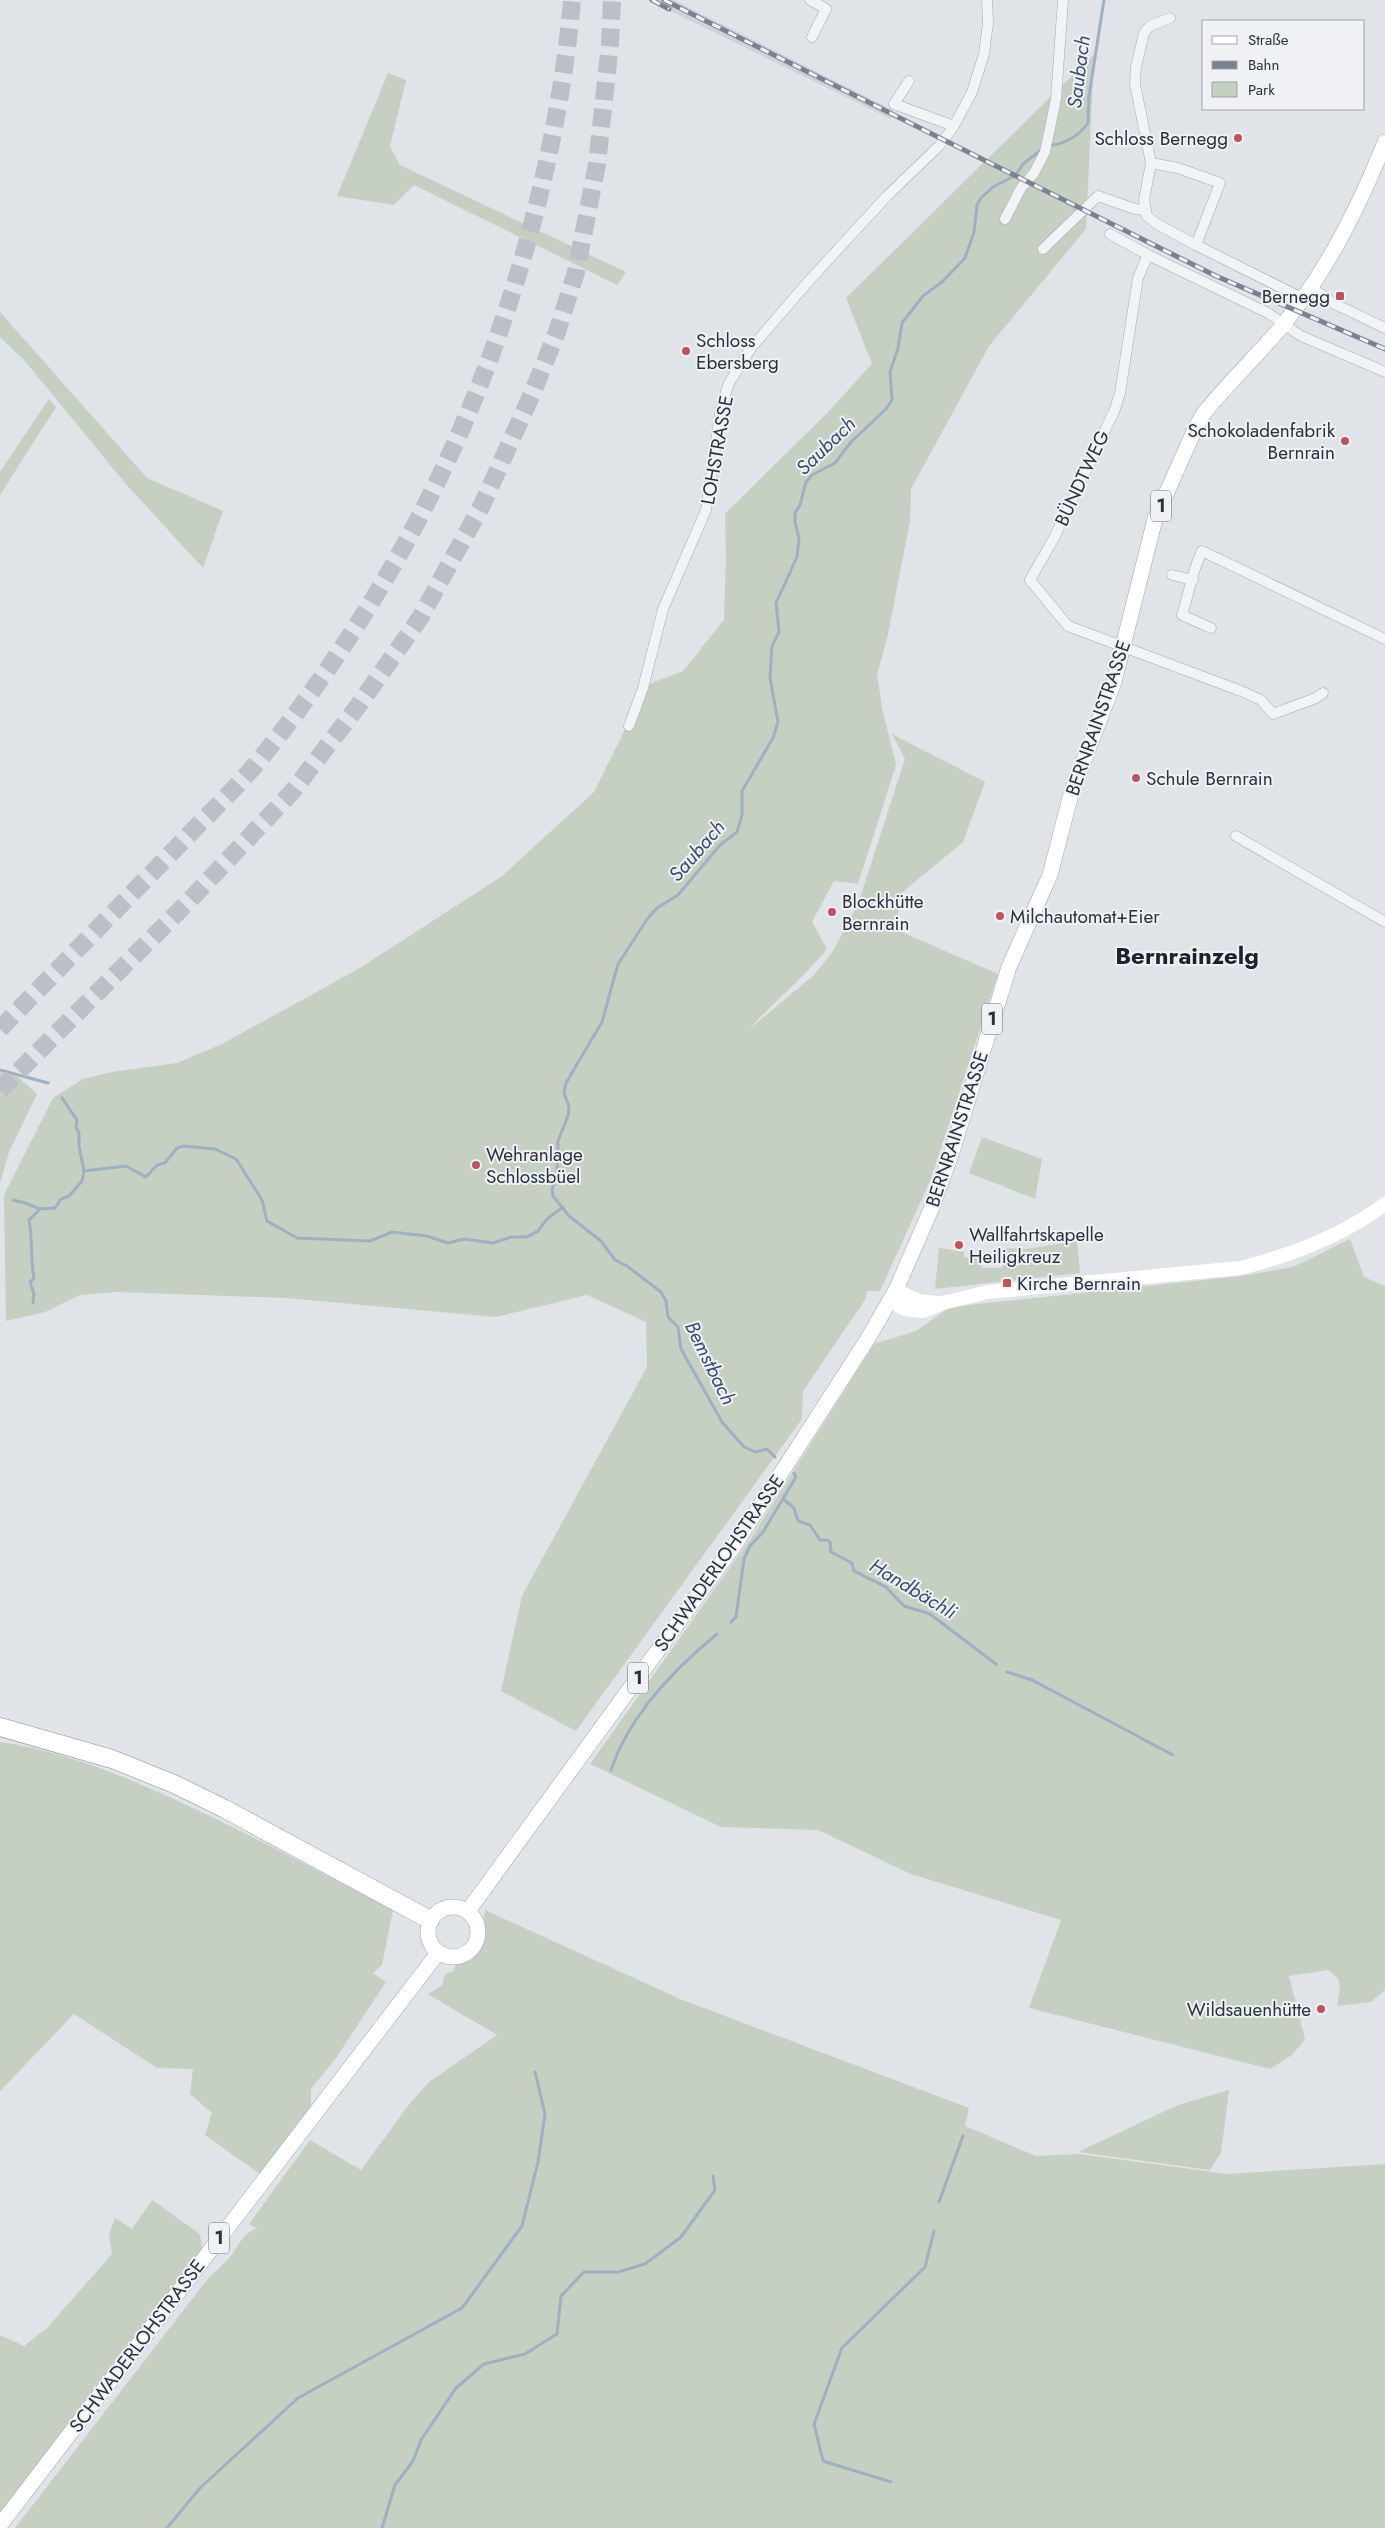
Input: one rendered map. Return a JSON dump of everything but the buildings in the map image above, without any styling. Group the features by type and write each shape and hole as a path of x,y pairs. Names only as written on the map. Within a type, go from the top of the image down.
{"highway":[{"path":"5,1728 105,1757 174,1784 225,1809 430,1920"}],"main road":[{"name":"BERNRAINSTRASSE","path":"874,1329 893,1296 932,1207 951,1155 1009,967 1050,875 1071,794 1114,682 1155,519 1195,429 1216,398 1283,325 1331,256 1357,211 1385,142"},
{"path":"893,1296 943,1303 988,1292 1240,1268 1273,1260 1312,1245 1354,1224 1385,1204"},
{"name":"SCHWADERLOHSTRASSE","path":"468,1911 736,1543 874,1329"},
{"path":"451,1907 468,1911 473,1916 478,1929 476,1943 463,1955 455,1958 438,1953 429,1941 428,1927 430,1920 443,1908 451,1907"},
{"name":"SCHWADERLOHSTRASSE","path":"0,2525 438,1953"}],"street":[{"path":"810,0 826,9 812,37"},
{"name":"LOHSTRASSE","path":"629,726 643,688 663,609 706,510 721,408 729,383 751,348 807,283 887,196 939,146 954,126 972,92 984,54 988,23 987,0"},
{"path":"1005,219 1021,188 1034,173 1045,152 1048,141 1056,98 1063,0"},
{"path":"1170,18 1150,26 1144,33 1136,67 1135,84 1151,162 1144,200 1145,210 1150,220 1196,245 1335,304 1385,328"},
{"path":"909,81 894,104 954,126"},
{"path":"1151,162 1178,168 1220,183 1196,245"},
{"path":"1043,249 1098,196 1135,209 1145,210"},
{"path":"1110,234 1148,255 1268,313 1300,336 1385,372"},
{"name":"BÜNDTWEG","path":"1123,647 1068,626 1030,580 1054,538 1115,410 1120,393 1138,278 1148,255"},
{"path":"1211,628 1182,615 1193,580 1193,570 1202,551 1385,639"},
{"path":"1172,575 1193,580"},
{"path":"1123,647 1241,691 1261,700 1273,714 1316,698 1323,693"},
{"path":"1236,836 1385,922"}],"shaded area":[{"path":"648,0 674,0 893,110 891,119"}],"green space":[{"path":"1094,54 1086,229 989,346 911,489 910,521 887,639 877,674 882,708 896,765 858,884 834,881 812,922 827,949 748,1030 813,976 833,951 858,904 905,759 892,734 985,782 963,842 900,894 897,930 998,974 931,1179 880,1291 867,1291 865,1300 803,1391 802,1419 576,1731 501,1691 522,1596 647,1367 646,1322 587,1295 496,1317 286,1298 117,1292 80,1295 45,1312 6,1321 4,1195 53,1098 83,1079 112,1072 177,1063 222,1044 360,968 502,876 594,792 647,685 683,671 724,620 725,514 827,413 872,364 846,298"},
{"path":"388,73 406,80 390,146 400,165 626,272 617,285 414,185 394,205 337,196"},
{"path":"0,312 147,478 223,511 203,568 125,483 25,361 0,337"},
{"path":"49,399 56,407 0,495 0,472"},
{"path":"0,1072 17,1076 37,1094 9,1152 0,1183"},
{"path":"982,1137 1042,1159 1035,1199 969,1173"},
{"path":"1350,1239 1364,1277 1385,1286 1385,1990 1371,2002 1337,2006 1340,1988 1338,1978 1328,1970 1289,1976 1305,2039 1292,2055 1270,2069 1029,2008 1061,1920 911,1874 818,1830 721,1827 590,1764 751,1538 874,1344 916,1331 950,1307 1241,1276 1293,1267"},
{"path":"1077,1241 1080,1273 935,1289 939,1248 964,1252 964,1257 981,1258 982,1268 1002,1268 1004,1248 1026,1249"},
{"path":"0,1742 47,1751 92,1765 136,1782 234,1828 393,1910 382,1965 373,1973 386,1982 336,2058 311,2089 311,2107 260,2174 205,2135 212,2113 190,2094 193,2069 157,2068 74,2014 0,2091"},
{"path":"485,1910 680,1999 969,2108 965,2126 1036,2156 1080,2154 1227,2174 1385,2164 1385,2528 15,2528 206,2281 231,2256 249,2232 258,2229 249,2224 310,2140 361,2170 411,2102 429,2082 497,2035 428,1994 442,1985 445,1974 454,1971 455,1964 476,1948 483,1929"},
{"path":"1229,2090 1221,2153 1210,2170 1078,2152 1178,2105"},
{"path":"152,2200 200,2234 202,2249 0,2513 0,2335 24,2346 47,2328 112,2254 109,2235 115,2218 132,2229"}],"waterway":[{"name":"Saubach","path":"1048,146 1060,144 1070,139 1088,123 1089,96 1104,0"},
{"name":"Saubach","path":"775,1457 767,1449 755,1452 744,1447 722,1422 681,1349 678,1327 668,1317 666,1301 661,1292 627,1266 615,1260 601,1241 569,1216 553,1196 552,1189 557,1176 558,1141 568,1116 569,1107 564,1093 566,1083 602,1022 618,964 648,918 657,908 678,895 720,845 737,832 742,815 742,791 773,738 778,722 770,678 772,646 779,632 776,603 797,557 799,538 795,513 800,505 806,482 812,475 835,463 851,442 886,409 892,400 890,372 898,348 902,323 923,296 942,282 965,258 974,232 977,205 981,198 993,187 1016,175 1023,164 1042,149"},
{"path":"0,1070 48,1083"},
{"name":"Saubach","path":"62,1098 77,1120 76,1127 79,1133 79,1146 84,1171 126,1166 146,1177 157,1165 165,1163 177,1148 184,1146 215,1149 236,1159 262,1200 267,1221 297,1238 370,1241 392,1232 427,1236 448,1243 464,1239 493,1243 511,1237 527,1237 538,1231 547,1219 563,1207"},
{"name":"Saubach","path":"33,1303 34,1294 30,1282 34,1278 29,1220 40,1209 55,1208 61,1199 69,1196 82,1181 84,1171"},
{"path":"13,1200 40,1209"},
{"name":"Bemstbach","path":"731,1622 736,1617 744,1559 750,1546 763,1532 796,1477 794,1473"},
{"name":"Handbächli","path":"783,1499 794,1508 798,1521 810,1525 820,1540 830,1542 831,1552 852,1563 854,1571 886,1587 904,1606 930,1614 996,1664"},
{"name":"Bemstbach","path":"611,1770 629,1731 654,1695 684,1663 717,1634"},
{"name":"Handbächli","path":"1007,1672 1032,1680 1173,1755"},
{"path":"167,2528 200,2488 298,2398 462,2308 522,2226 538,2162 545,2114 535,2072"},
{"path":"939,2202 963,2136"},
{"path":"382,2528 395,2485 413,2461 421,2440 456,2388 484,2364 525,2354 557,2334 561,2296 584,2272 618,2272 645,2264 681,2237 715,2190 713,2176"},
{"path":"891,2482 823,2461 814,2424 842,2348 925,2267 934,2231"}],"tunnel":[{"path":"0,1029 231,792 261,758 309,696 393,566 429,498 461,429 490,358 515,284 548,158 566,53 572,0"},
{"path":"0,1090 187,903 292,792 358,706 420,618 482,505 532,394 557,332 576,272 597,164 610,44 612,0"}],"railway":[{"path":"652,0 669,9"},
{"path":"664,0 1216,276 1385,349"}],"place":[{"name":"Schloss Bernegg","path":"1238,138"},
{"name":"Bernegg","path":"1340,296"},
{"name":"Schloss Ebersberg","path":"686,351"},
{"name":"Schokoladenfabrik Bernrain","path":"1345,441"},
{"name":"Schule Bernrain","path":"1136,778"},
{"name":"Blockhütte Bernrain","path":"832,912"},
{"name":"Milchautomat+Eier","path":"1000,916"},
{"name":"Wehranlage Schlossbüel","path":"476,1165"},
{"name":"Wallfahrtskapelle Heiligkreuz","path":"959,1245"},
{"name":"Kirche Bernrain","path":"1007,1283"},
{"name":"Wildsauenhütte","path":"1321,2009"}],"district":[{"name":"Bernrainzelg","path":"1187,955"}]}
